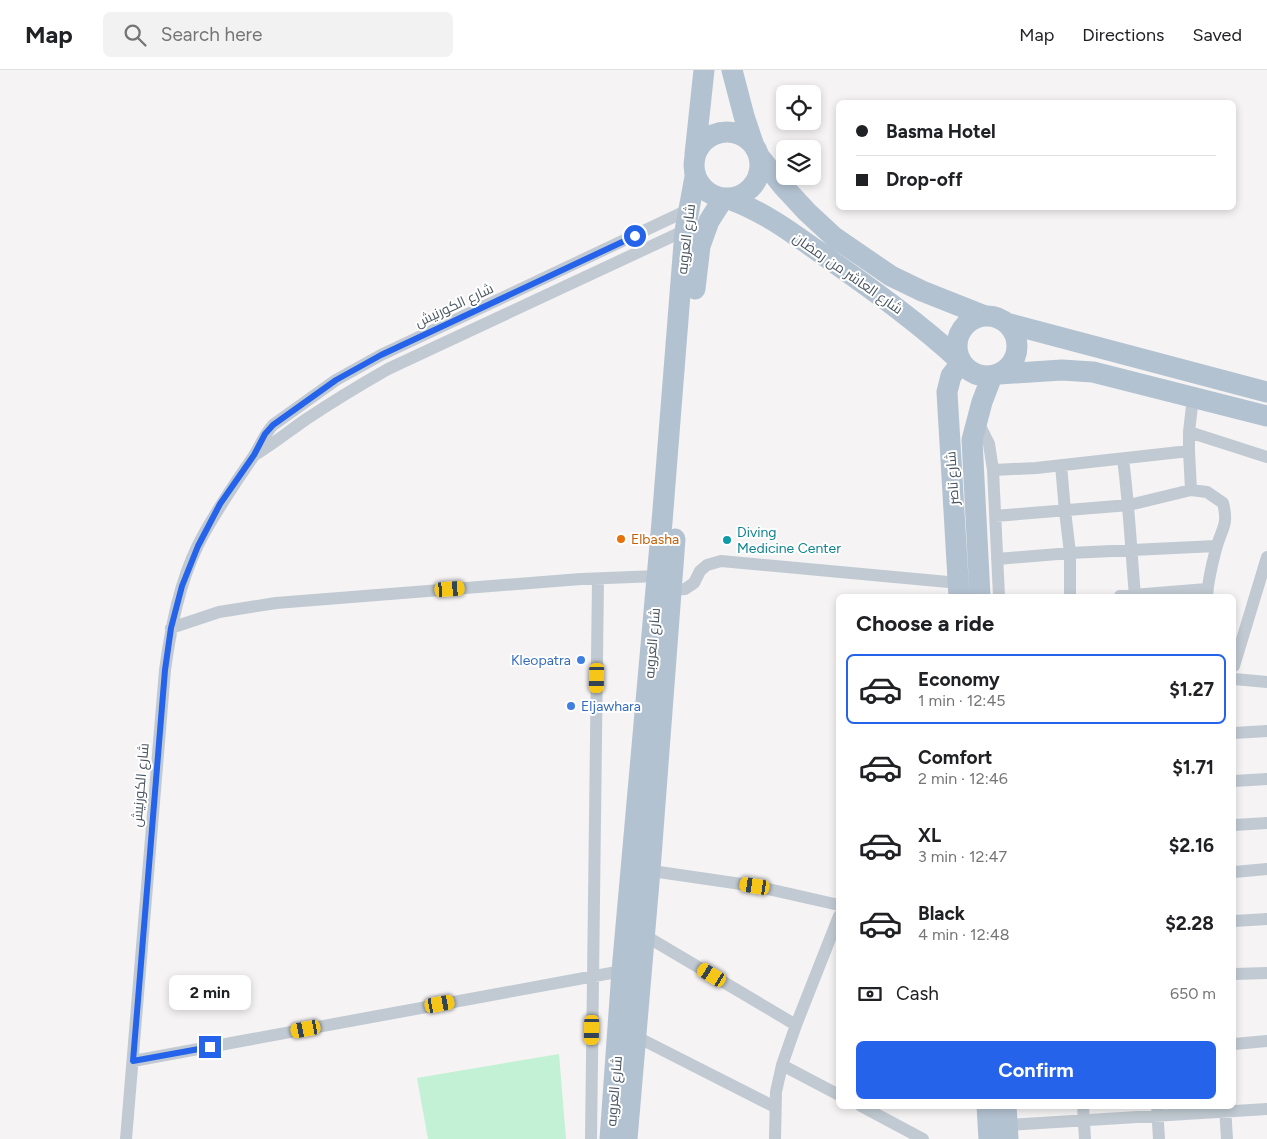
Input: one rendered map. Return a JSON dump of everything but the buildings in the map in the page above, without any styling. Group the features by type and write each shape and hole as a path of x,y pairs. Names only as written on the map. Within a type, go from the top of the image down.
{"main road":[{"path":"704,70 693,166 695,177 706,192 726,199 741,196 751,189 758,180 761,168 744,116 732,70"},
{"path":"695,156 699,146 707,139 716,134 727,132 747,138 757,151"},
{"name":"شارع العاشر من رمضان","path":"757,151 788,191 834,236 892,276 984,316"},
{"name":"شارع العروبه","path":"665,583 687,220 695,177"},
{"name":"شارع العاشر من رمضان","path":"726,199 747,206 781,225 915,321 960,362"},
{"name":"شارع العروبه","path":"627,1139 628,1046 622,971 641,870 665,583 696,273 700,246 709,221 726,199"},
{"path":"1267,392 1006,323 996,317 984,316 973,319 963,326 957,337 956,349 960,362 969,371 980,376 1062,370 1093,372 1267,416"},
{"path":"995,375 1011,365 1016,354 1017,343 1013,332 1006,323"},
{"name":"شارع ناصر","path":"960,362 951,376 947,392 981,583"},
{"name":"شارع ناصر","path":"981,583 972,440 977,419 995,375"},
{"name":"شارع العروبه","path":"610,1139 614,1084 628,1046 644,935 641,870"},
{"path":"987,1109 989,1139"}],"street":[{"name":"شارع الكورنيش","path":"254,455 279,440 303,421 344,394 388,369 687,220"},
{"name":"شارع الكورنيش","path":"126,1139 165,670 171,628 182,586 198,546 220,504 254,455 265,434 273,425 336,380 381,355 687,220 709,221"},
{"path":"1191,490 1189,432 1193,397"},
{"path":"977,419 989,444 993,470 995,516 981,583"},
{"path":"1189,432 1267,457"},
{"path":"993,470 1036,468 1189,451"},
{"path":"1124,459 1135,594"},
{"path":"1061,465 1070,553 1070,594"},
{"path":"995,516 1129,505 1191,490 1207,492 1223,503 1226,521 1224,530 1216,546 1207,593 1183,594"},
{"path":"171,628 219,612 276,603 598,578 665,583 685,588 694,583 700,571 707,565 721,561 981,583 1070,553 1216,546"},
{"path":"1236,659 1267,557"},
{"path":"591,1139 598,578"},
{"path":"1236,679 1267,682"},
{"path":"1236,733 1267,731"},
{"path":"1236,780 1267,779"},
{"path":"1236,825 1267,823"},
{"path":"1236,872 1267,869"},
{"path":"641,870 755,886 836,904"},
{"path":"1236,921 1267,918"},
{"path":"775,1139 777,1083 782,1065 836,924"},
{"path":"644,935 796,1026"},
{"path":"133,1061 622,971"},
{"path":"1236,974 1267,972"},
{"path":"1236,1044 1267,1041"},
{"path":"628,1046 775,1107"},
{"path":"782,1065 836,1093"},
{"path":"591,1084 614,1084"},
{"path":"867,1109 923,1139"},
{"path":"1225,1109 1227,1139"},
{"path":"1007,1123 1083,1113 1267,1109"},
{"path":"1158,1111 1159,1139"},
{"path":"1083,1113 1085,1139"}],"green space":[{"path":"559,1054 566,1139 428,1139 417,1078"}],"place":[{"name":"Elbasha","path":"621,539"},
{"name":"Diving Medicine Center","path":"727,540"},
{"name":"Kleopatra","path":"581,660"},
{"name":"Eljawhara","path":"571,706"}],"route":[{"path":"210,1047 133,1061 144,908 165,670 171,628 182,586 198,546 220,504 254,455 265,434 273,425 336,380 381,355 635,236"}]}
